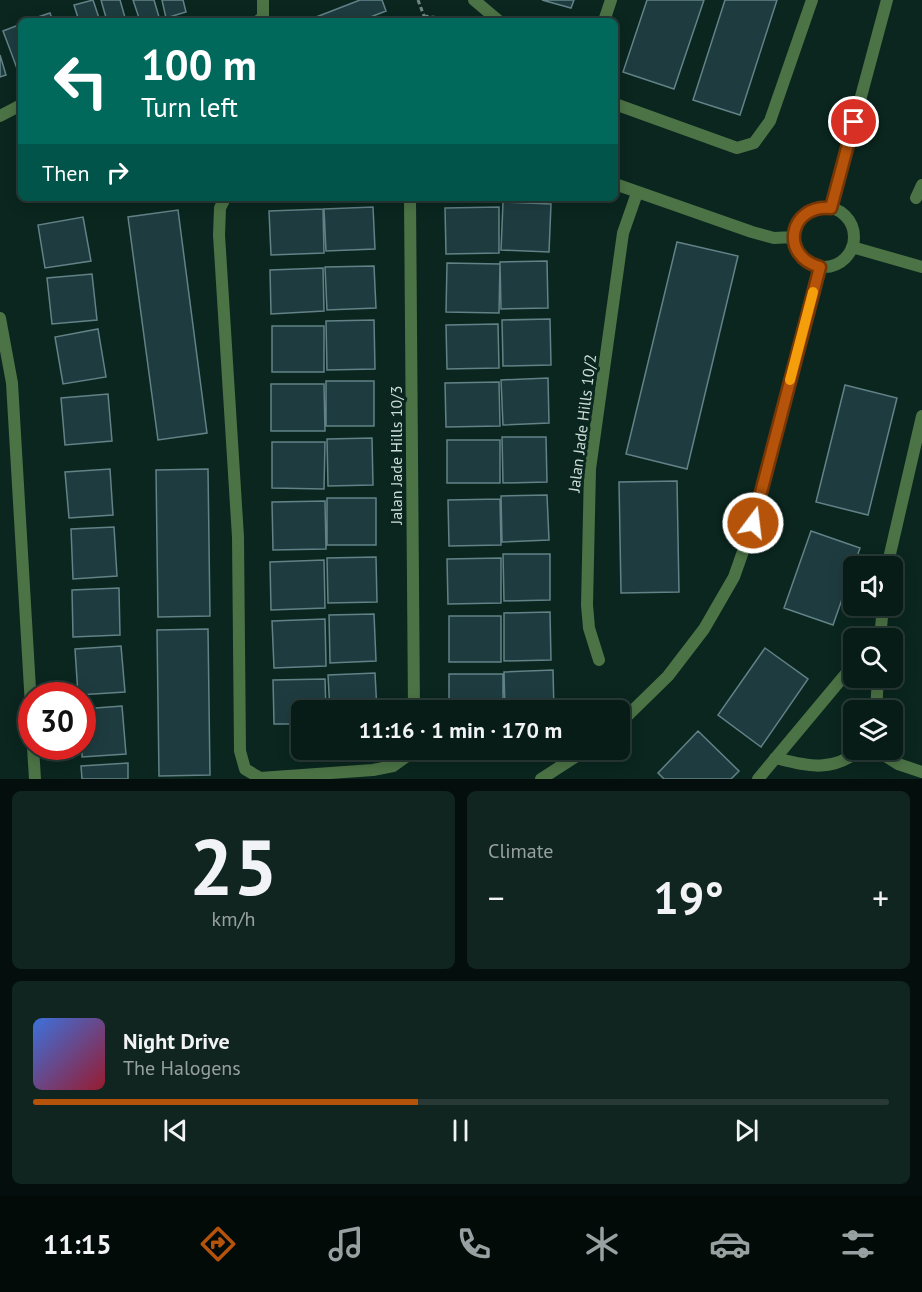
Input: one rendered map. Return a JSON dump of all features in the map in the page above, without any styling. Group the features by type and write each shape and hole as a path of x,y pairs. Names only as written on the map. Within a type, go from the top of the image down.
{"street":[{"path":"261,18 263,0"},
{"path":"474,0 495,18"},
{"path":"605,18 611,0"},
{"path":"618,105 738,148 754,143 770,121 812,0"},
{"path":"831,208 887,0"},
{"path":"0,116 18,107"},
{"path":"618,185 752,232 774,238 794,237"},
{"path":"916,198 922,185"},
{"name":"Jalan Jade Hills 10/2","path":"599,660 589,628 587,605 590,469 623,233 637,193"},
{"path":"224,201 220,208 219,235 238,537 240,751 245,769 260,778 373,770 393,766 401,760"},
{"name":"Jalan Jade Hills 10/3","path":"410,201 414,700"},
{"path":"820,207 831,208 847,219 853,237 852,247 839,262 820,267 804,260 795,245 794,237 802,217 820,207"},
{"path":"852,247 922,267"},
{"path":"630,713 668,676 705,629 734,577 753,523 820,267"},
{"path":"0,318 12,383 30,682"},
{"path":"890,556 922,416"},
{"path":"758,779 843,677"},
{"path":"775,758 803,765 824,766 847,760"},
{"path":"33,760 34,779"},
{"path":"540,779 570,760"},
{"path":"892,760 922,772"}],"path":[{"path":"418,0 424,16 440,18"}],"building":[{"path":"93,0 99,18 78,18 74,5"},
{"path":"101,0 120,0 125,18 106,18"},
{"path":"133,0 154,0 159,17 139,18"},
{"path":"162,0 183,0 186,12 166,18"},
{"path":"360,0 382,0 386,11 368,18 314,18"},
{"path":"542,0 574,0 571,8"},
{"path":"647,0 704,0 674,89 623,72"},
{"path":"725,0 777,0 740,115 693,100"},
{"path":"50,13 52,18 35,18"},
{"path":"18,25 18,71 3,31"},
{"path":"0,55 6,75 0,77"},
{"path":"503,202 551,204 549,252 501,250"},
{"path":"373,207 375,249 326,251 324,209"},
{"path":"499,207 499,253 446,254 445,208"},
{"path":"323,209 324,253 271,255 269,211"},
{"path":"178,210 207,433 158,440 128,217"},
{"path":"83,217 91,261 45,268 38,225"},
{"path":"677,242 738,256 687,469 626,454"},
{"path":"547,261 548,308 501,309 500,262"},
{"path":"447,263 500,264 499,313 446,312"},
{"path":"374,266 376,308 327,310 325,267"},
{"path":"323,268 324,311 271,314 270,270"},
{"path":"92,274 97,320 52,324 47,278"},
{"path":"550,319 551,365 503,366 502,320"},
{"path":"374,320 375,369 327,370 326,321"},
{"path":"498,324 499,368 447,369 446,325"},
{"path":"272,326 324,326 324,372 272,372"},
{"path":"98,329 106,377 63,384 55,337"},
{"path":"548,378 549,423 503,425 501,380"},
{"path":"326,381 374,381 374,426 326,426"},
{"path":"499,382 500,426 446,427 445,383"},
{"path":"271,384 324,384 325,431 271,431"},
{"path":"845,385 897,398 868,515 816,502"},
{"path":"108,394 112,441 65,445 61,398"},
{"path":"502,437 546,437 547,482 503,483"},
{"path":"372,438 373,485 328,486 327,439"},
{"path":"447,440 500,440 500,483 447,483"},
{"path":"272,442 325,442 324,489 272,488"},
{"path":"110,469 113,515 69,518 65,472"},
{"path":"208,469 210,616 158,617 156,470"},
{"path":"677,481 679,592 621,593 619,482"},
{"path":"547,495 549,540 502,542 501,496"},
{"path":"327,498 376,498 376,545 327,545"},
{"path":"500,499 501,545 449,546 448,500"},
{"path":"325,501 326,549 273,550 272,502"},
{"path":"114,527 117,576 73,579 71,529"},
{"path":"811,531 860,548 857,556 843,556 843,596 833,625 784,608"},
{"path":"503,554 550,554 550,600 504,601"},
{"path":"376,557 377,602 328,603 327,558"},
{"path":"501,558 501,603 448,604 447,559"},
{"path":"324,560 325,608 271,610 270,562"},
{"path":"119,588 120,635 73,637 72,590"},
{"path":"550,612 551,660 504,661 504,613"},
{"path":"374,614 376,661 330,663 329,615"},
{"path":"449,616 501,616 501,662 449,662"},
{"path":"325,619 326,666 274,668 272,621"},
{"path":"208,629 210,775 159,776 157,630"},
{"path":"121,646 125,692 96,694 96,682 77,682 75,649"},
{"path":"765,648 808,679 761,747 718,715"},
{"path":"553,670 554,700 505,700 504,672"},
{"path":"375,673 376,700 329,700 328,675"},
{"path":"449,674 503,674 503,700 449,700"},
{"path":"325,679 326,700 291,700 291,724 274,724 273,680"},
{"path":"122,706 126,754 96,756 96,708"},
{"path":"698,731 739,771 731,779 664,779 658,773"},
{"path":"128,763 128,779 82,779 81,766"}],"slow traffic":[{"path":"790,380 813,292"}],"route":[{"path":"753,523 820,267 804,260 799,253 794,237 796,226 810,210 820,207 831,208 854,122"}]}
